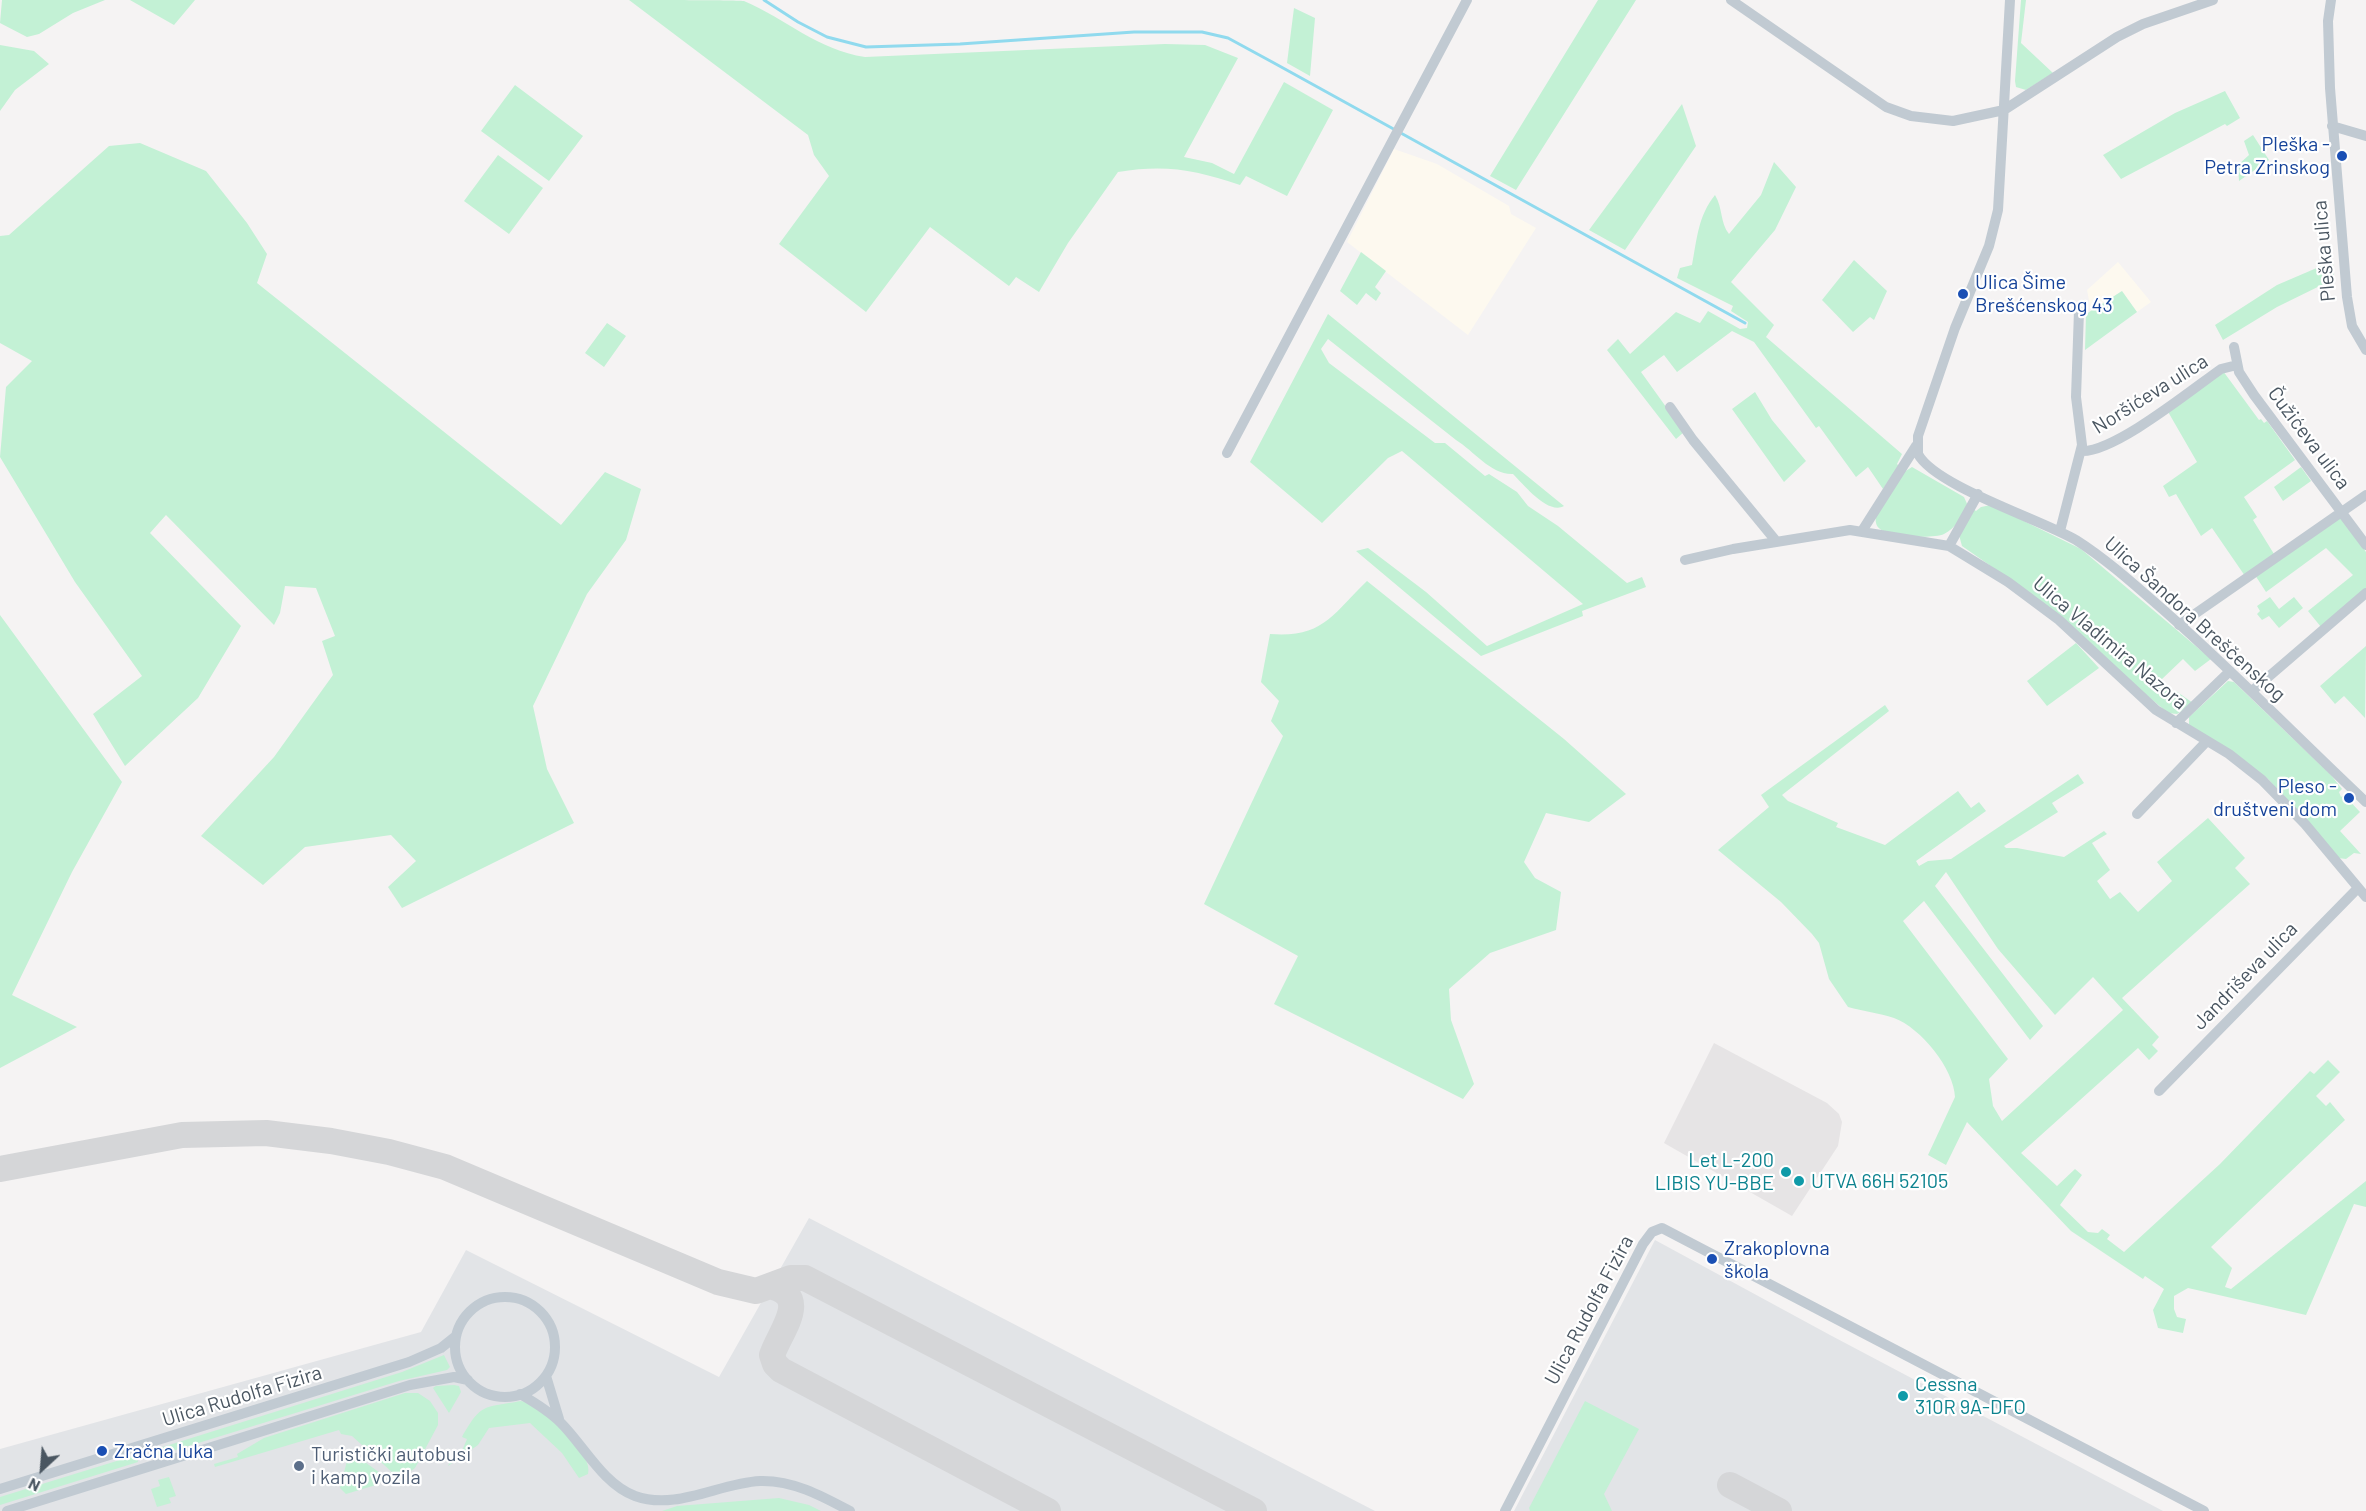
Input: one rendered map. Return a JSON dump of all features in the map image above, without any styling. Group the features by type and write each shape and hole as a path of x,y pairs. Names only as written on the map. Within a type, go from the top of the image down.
{"street":[{"path":"1227,453 1389,143 1467,0"},
{"path":"1731,0 1869,97 1898,112 1953,121 2004,110 2117,37 2143,24 2213,0"},
{"path":"1862,531 1916,446 1955,328 1994,227 2001,188 2010,0"},
{"name":"Pleška ulica","path":"2331,0 2328,45 2332,126 2349,316 2366,350"},
{"path":"2332,126 2366,136"},
{"name":"Noršićeva ulica","path":"2060,531 2082,451 2076,397 2079,311"},
{"name":"Čužićeva ulica","path":"2234,347 2236,365 2254,395 2366,544"},
{"name":"Noršićeva ulica","path":"2082,451 2098,449 2118,439 2221,369 2236,365"},
{"path":"1670,407 1693,440 1776,541"},
{"name":"Ulica Šandora Breščenskog","path":"1916,446 1921,459 1930,468 1978,494 2060,531 2107,562 2230,671 2366,802"},
{"path":"1949,546 1978,494"},
{"path":"2180,625 2366,495"},
{"name":"Ulica Vladimira Nazora","path":"1685,560 1836,531 1862,531 1949,546 2008,582 2059,620 2150,704 2176,723 2240,762 2277,793 2366,897"},
{"path":"2252,692 2366,593"},
{"path":"2176,723 2230,671"},
{"path":"2137,814 2207,741"},
{"name":"Jandriševa ulica","path":"2159,1091 2358,888"},
{"name":"Ulica Rudolfa Fizira","path":"1505,1511 1643,1244 1652,1232 1662,1228 2204,1511"},
{"name":"Ulica Rudolfa Fizira","path":"0,1489 410,1362 441,1348 456,1336 465,1316 483,1301 508,1297 523,1301 543,1314 553,1332 556,1352 546,1376"},
{"path":"456,1336 457,1356 468,1380 494,1396 520,1394 538,1384 546,1376 561,1422"},
{"name":"Ulica Rudolfa Fizira","path":"7,1511 410,1385 454,1377 468,1380"},
{"path":"520,1394 561,1422 619,1487 636,1496 669,1500 761,1481 781,1483 813,1492 850,1511"}],"shaded area":[{"path":"1394,149 1437,164 1509,206 1511,214 1536,228 1468,335 1347,242"},
{"path":"2118,262 2151,302 2137,312 2122,291 2091,311 2087,290"},
{"path":"1714,1043 1827,1103 1839,1114 1842,1122 1838,1146 1792,1216 1664,1143"},
{"path":"809,1218 1375,1511 0,1511 0,1449 421,1332 466,1250 719,1377"},
{"path":"1655,1240 1830,1335 2163,1511 1514,1511"}],"green space":[{"path":"2,0 105,0 73,13 39,34 27,37 0,23"},
{"path":"130,0 195,0 174,25"},
{"path":"629,0 744,1 832,48 865,57 1165,44 1205,45 1238,58 1184,157 1212,163 1234,174 1284,82 1333,110 1287,196 1246,176 1240,185 1180,170 1151,169 1118,172 1068,243 1039,292 1016,277 1009,286 930,227 866,312 779,244 829,176 814,155 808,135"},
{"path":"1598,0 1636,0 1516,190 1490,176"},
{"path":"2021,0 2026,0 2021,43 2053,73 2026,90 2016,87 2015,81"},
{"path":"1294,8 1315,18 1310,76 1287,63"},
{"path":"0,45 34,51 49,64 15,90 0,111"},
{"path":"515,85 583,136 549,181 481,131"},
{"path":"2225,91 2240,118 2227,126 2225,124 2121,179 2103,155 2175,113"},
{"path":"1682,104 1696,146 1625,250 1589,230"},
{"path":"2253,135 2269,160 2239,181 2238,165 2249,155 2244,141"},
{"path":"140,143 206,171 247,223 267,254 257,283 561,525 605,472 641,489 626,540 587,594 533,706 547,769 574,823 402,908 388,887 416,861 391,835 305,847 263,885 201,836 274,757 333,675 322,641 335,636 316,588 285,586 280,613 274,625 166,515 150,533 241,626 198,698 125,766 93,714 142,676 75,582 0,457 6,387 32,361 0,343 0,236 9,235 109,146"},
{"path":"498,155 543,188 509,234 464,201"},
{"path":"1774,162 1796,187 1775,230 1731,282 1774,325 1766,337 1902,454 1897,464 1899,466 1883,489 1868,467 1856,477 1819,426 1816,428 1754,342 1732,331 1677,372 1664,355 1641,372 1684,432 1676,439 1607,350 1618,339 1630,354 1676,312 1700,323 1708,311 1740,329 1747,328 1748,322 1731,311 1733,306 1677,278 1680,268 1692,265 1702,220 1715,195 1729,234 1761,195"},
{"path":"1361,252 1386,271 1375,287 1381,293 1376,301 1366,293 1357,305 1340,291"},
{"path":"1854,260 1887,291 1874,320 1870,317 1853,332 1822,300"},
{"path":"2333,261 2334,279 2277,307 2223,340 2215,325 2277,285"},
{"path":"2122,291 2137,312 2085,350 2086,314"},
{"path":"1328,314 1564,506 1558,508 1544,503 1513,474 1490,467 1328,339 1321,349 1329,363 1435,443 1445,443 1485,476 1489,474 1517,492 1528,506 1558,526 1627,583 1642,577 1646,587 1582,611 1583,616 1481,656 1356,551 1368,548 1426,592 1487,646 1583,604 1402,451 1388,458 1322,523 1250,462"},
{"path":"607,323 626,336 604,367 585,353"},
{"path":"2223,371 2259,420 2261,419 2264,423 2267,421 2295,460 2244,497 2257,517 2253,520 2274,554 2245,576 2212,528 2201,536 2176,494 2169,497 2163,486 2197,462 2167,410"},
{"path":"1755,392 1772,420 1806,461 1784,482 1732,409"},
{"path":"1912,467 1964,497 1968,506 1955,525 1944,534 1912,536 1893,534 1885,532 1877,525 1876,516 1904,472"},
{"path":"2301,467 2311,481 2283,501 2274,487"},
{"path":"1991,505 2081,549 2211,659 2195,671 2183,659 2161,680 2173,692 2176,691 2193,703 2177,714 2168,713 1995,569 1962,546 1959,535 1973,509 1976,511 1981,507"},
{"path":"2341,517 2366,552 2366,589 2321,627 2308,611 2353,575 2326,548 2266,592 2255,575"},
{"path":"1367,581 1564,739 1626,794 1589,822 1546,813 1524,862 1535,878 1561,892 1556,930 1490,953 1449,989 1451,1020 1474,1084 1463,1099 1274,1004 1298,956 1204,904 1283,736 1271,721 1279,701 1261,682 1270,634 1303,632 1315,628 1335,614"},
{"path":"2270,597 2279,609 2294,597 2303,608 2279,628 2269,616 2262,620 2257,614 2260,611 2257,606"},
{"path":"0,615 122,782 72,872 12,995 77,1027 0,1068"},
{"path":"2076,643 2099,668 2047,706 2027,681"},
{"path":"2366,646 2365,718 2344,696 2335,704 2320,686"},
{"path":"2228,681 2234,682 2331,775 2342,789 2339,792 2341,797 2344,795 2360,812 2340,831 2361,854 2354,853 2346,859 2338,858 2268,779 2189,726 2189,717"},
{"path":"1885,705 1889,711 1782,795 1788,801 1838,823 1836,827 1885,845 1958,791 1971,808 1979,802 1986,811 1916,861 1919,866 1928,861 1951,859 2078,774 2084,783 2052,803 2058,812 2004,846 2064,857 2104,831 2107,834 2092,843 2110,870 2097,881 2110,899 2120,892 2138,912 2172,881 2157,862 2208,818 2245,858 2235,868 2250,884 2122,998 2159,1037 2152,1045 2158,1051 2149,1060 2138,1048 2021,1153 2057,1186 2075,1169 2082,1175 2060,1205 2088,1232 2098,1233 2102,1229 2110,1235 2107,1239 2124,1252 2220,1164 2310,1071 2314,1074 2328,1060 2340,1072 2316,1096 2326,1106 2330,1102 2345,1120 2211,1247 2232,1268 2225,1287 2231,1289 2366,1181 2366,1207 2354,1204 2306,1315 2188,1288 2174,1296 2174,1309 2177,1317 2186,1319 2183,1333 2158,1328 2153,1310 2164,1289 2145,1276 2143,1279 2071,1231 1967,1122 1946,1165 1928,1155 1955,1097 1949,1074 1942,1062 1925,1040 1904,1023 1888,1016 1848,1007 1829,979 1819,943 1812,934 1781,902 1718,850 1769,807 1761,795","holes":["1946,872 1998,949 2055,1015 2093,977 2123,1010 2002,1121 1993,1106 1989,1079 2008,1059 1903,921 1924,901 2030,1040 2043,1026 1935,886"]},
{"path":"444,1355 450,1367 447,1370 399,1381 153,1457 150,1451 402,1372"},
{"path":"459,1386 461,1392 449,1413 433,1388"},
{"path":"405,1393 418,1393 430,1401 438,1413 438,1425 415,1468 408,1473 393,1473 352,1436 341,1434 339,1430 215,1467 214,1464 238,1457 237,1454 264,1438"},
{"path":"521,1401 541,1411 565,1431 583,1455 588,1465 588,1474 579,1478 562,1453 530,1423 489,1428 478,1445 448,1466 453,1456 461,1453 467,1439 462,1437 480,1412 491,1406"},
{"path":"1585,1401 1639,1429 1604,1494 1612,1511 1530,1511 1529,1508"},
{"path":"354,1454 380,1473 382,1481 346,1494 340,1488 348,1457"},
{"path":"136,1455 138,1462 0,1505 0,1497"},
{"path":"169,1477 176,1496 169,1498 171,1503 157,1507 151,1489 160,1486 158,1480"},
{"path":"779,1498 809,1505 821,1511 662,1511 677,1506"}],"waterway":[{"path":"764,0 827,37 866,47 960,44 1134,32 1202,32 1228,38 1745,323"}],"taxiway":[{"path":"0,1169 182,1135 266,1133 331,1141 389,1152 445,1167 718,1282 756,1291 791,1278 805,1278 1254,1511"},
{"path":"770,1286 782,1291 789,1298 791,1306 790,1315 772,1355 775,1364 781,1370 1048,1511"},
{"path":"1730,1485 1779,1511"}],"place":[{"name":"Pleška - Petra Zrinskog","path":"2342,156"},
{"name":"Ulica Šime Brešćenskog 43","path":"1963,294"},
{"name":"Pleso - društveni dom","path":"2349,798"},
{"name":"Let L-200 LIBIS YU-BBE","path":"1786,1172"},
{"name":"UTVA 66H 52105","path":"1799,1181"},
{"name":"Zrakoplovna škola","path":"1712,1259"},
{"name":"Cessna 310R 9A-DFO","path":"1903,1396"},
{"name":"Zračna luka","path":"102,1451"},
{"name":"Turistički autobusi i kamp vozila","path":"299,1466"}]}
